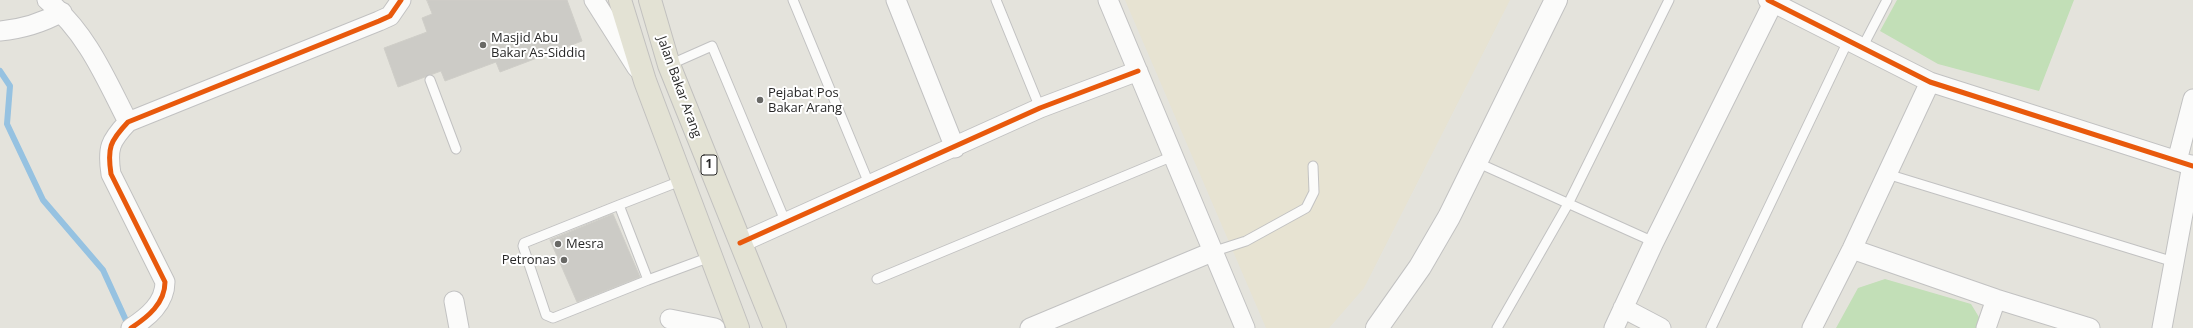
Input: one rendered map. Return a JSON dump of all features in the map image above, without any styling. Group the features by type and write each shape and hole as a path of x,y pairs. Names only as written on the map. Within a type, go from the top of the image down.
{"main road":[{"name":"1","path":"620,0 645,81 738,328"},
{"name":"Jalan Bakar Arang","path":"650,0 669,65 775,328"}],"street":[{"path":"47,0 62,12 88,45 128,122"},
{"path":"146,322 163,298 165,282 111,174 108,155 113,138 128,122 390,16 401,0"},
{"path":"594,0 645,81"},
{"path":"896,0 954,148"},
{"path":"1108,0 1245,328"},
{"path":"1377,328 1420,266 1449,217 1556,0"},
{"path":"1614,328 1770,1 1930,82 2187,164"},
{"path":"0,31 15,30 43,22 62,12"},
{"path":"740,243 870,186 1040,108 1138,71"},
{"path":"1812,328 1852,249 1930,82"},
{"path":"2162,328 2174,262 2187,164 2193,99"},
{"path":"1852,249 1996,299 2090,328"},
{"path":"1030,328 1212,252"},
{"path":"1986,328 1996,299"},
{"path":"454,301 459,328"},
{"path":"1623,308 1661,328"},
{"path":"672,324 715,328"}],"lane":[{"path":"793,0 870,186"},
{"path":"996,0 1040,108"},
{"path":"1497,328 1568,204 1669,0"},
{"path":"1711,328 1855,44 1887,0"},
{"path":"669,65 712,46 786,223"},
{"path":"430,80 456,150"},
{"path":"877,279 1173,156"},
{"path":"1476,162 1654,242"},
{"path":"1212,252 1246,241 1306,208 1314,192 1313,166"},
{"path":"1887,174 2174,262"},
{"path":"683,180 524,243 523,246 546,315 553,318 710,257"},
{"path":"619,205 648,280"}],"shaded area":[{"path":"1125,0 1510,0 1364,288 1329,328 1266,328"}],"green space":[{"path":"1897,0 2074,0 2039,91 1938,64 1880,31"},
{"path":"1885,279 1971,304 1982,322 1980,328 1836,328 1858,288"}],"building":[{"name":"Masjid Abu Bakar As-Siddiq","path":"427,0 567,0 582,41 500,72 496,62 445,81 441,71 398,87 384,48 427,32 422,18 432,14"},
{"path":"613,214 640,277 577,302 550,240"}],"waterway":[{"path":"0,71 10,86 7,124 43,200 103,270 129,327"}],"cycle path":[{"path":"131,328 149,314 159,303 164,290 165,282 111,174 109,158 110,151 111,145 117,134 128,122 390,16 401,0"},
{"path":"1768,0 1930,82 2193,166"},
{"path":"740,243 1040,108 1138,71"}],"place":[{"name":"Masjid Abu Bakar As-Siddiq","path":"483,45"},
{"name":"Pejabat Pos Bakar Arang","path":"760,100"},
{"name":"Mesra","path":"558,244"},
{"name":"Petronas","path":"564,260"}]}
